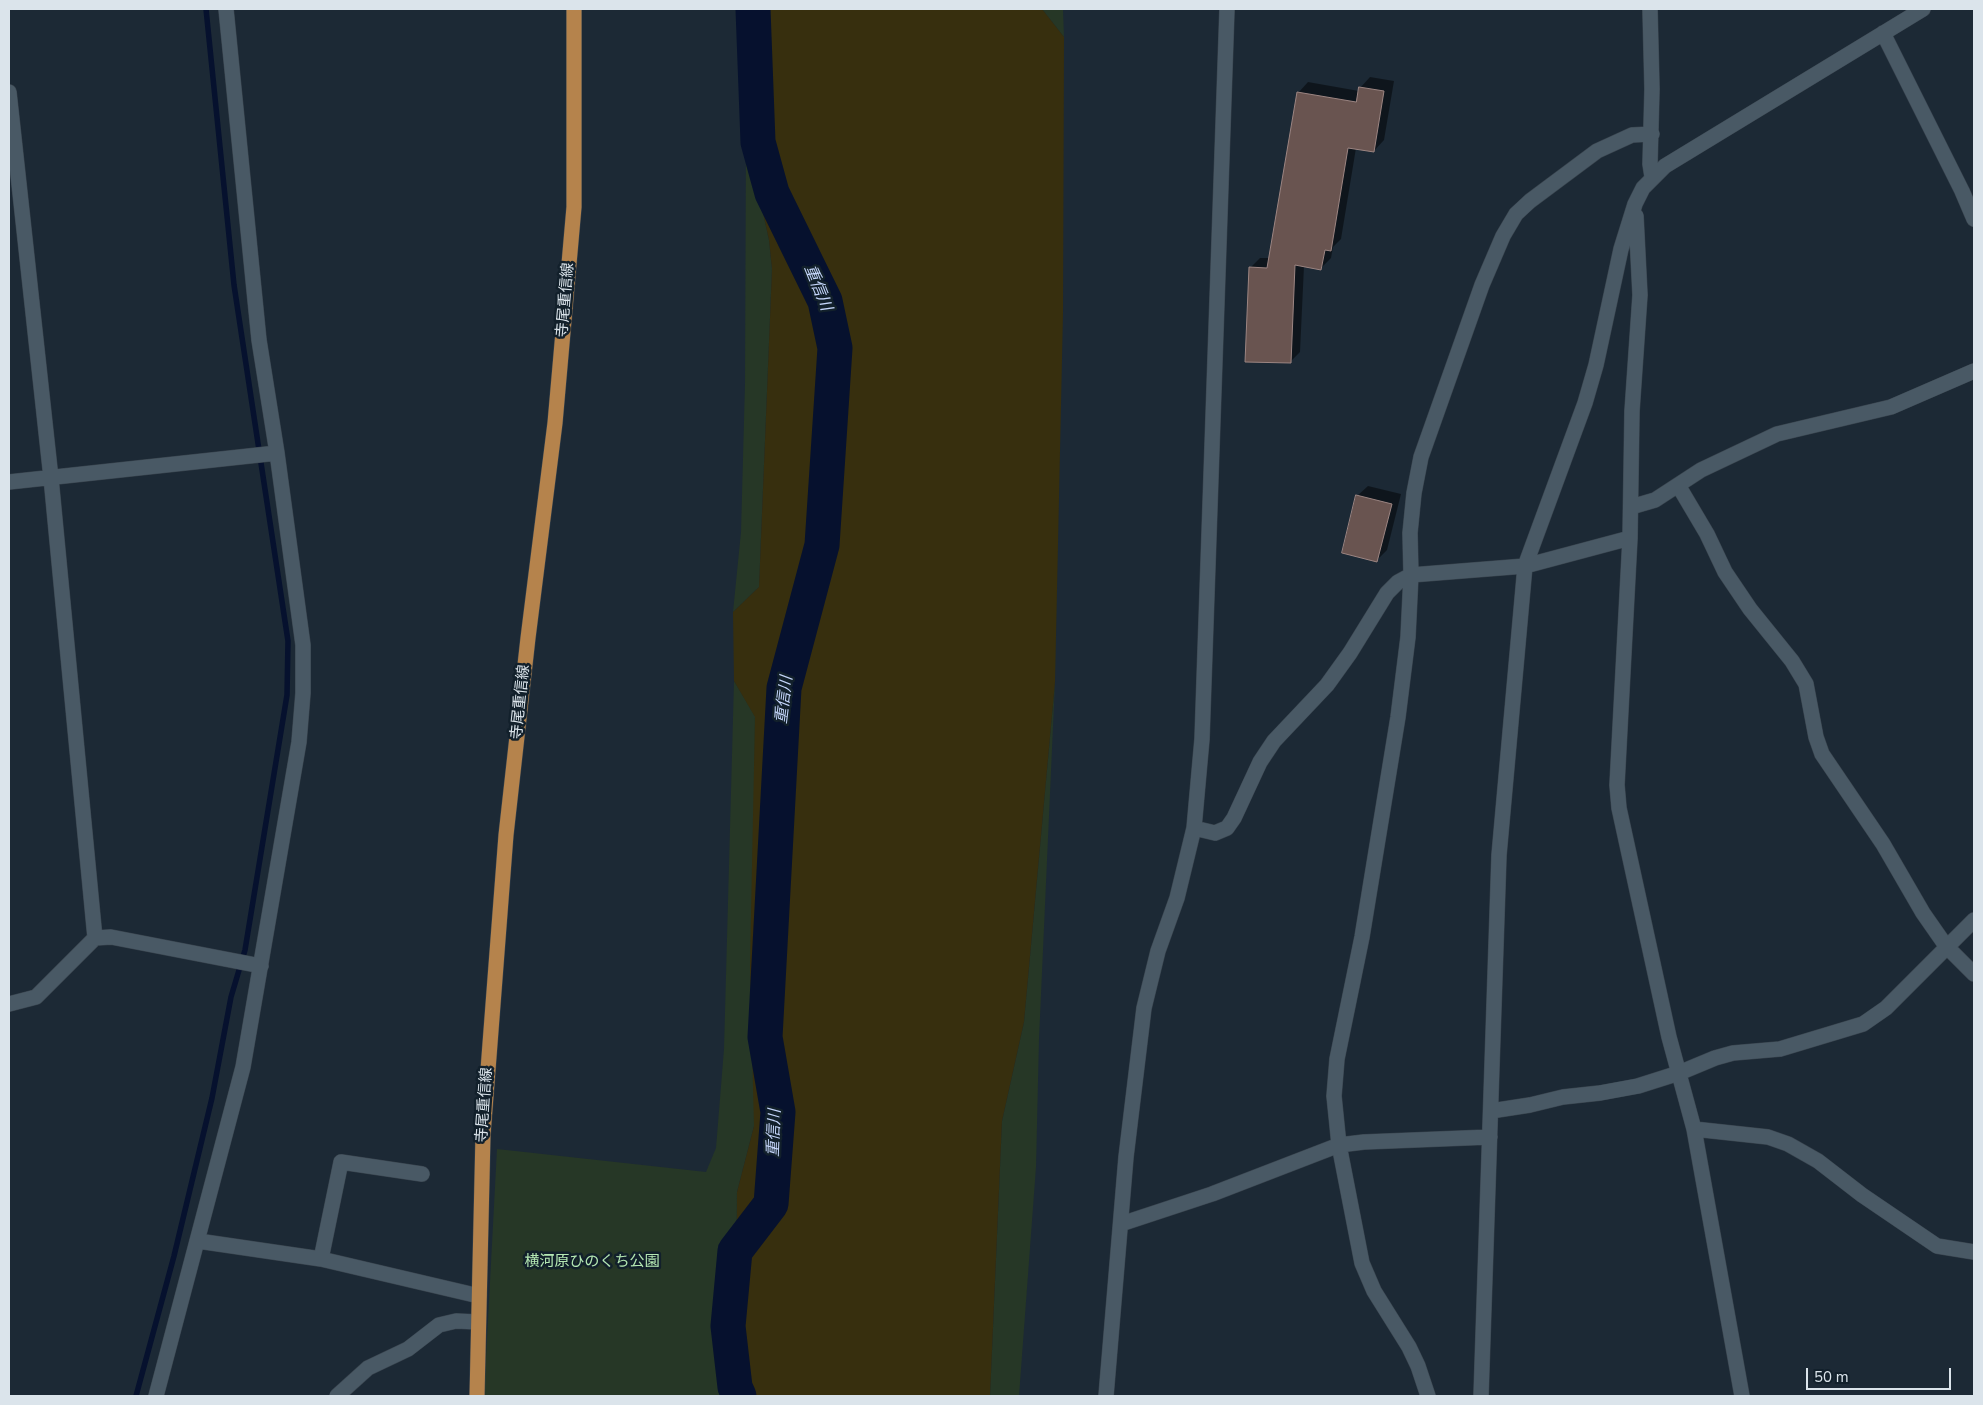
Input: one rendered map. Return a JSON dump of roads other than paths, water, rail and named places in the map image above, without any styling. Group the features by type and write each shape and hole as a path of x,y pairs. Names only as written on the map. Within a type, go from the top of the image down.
{"main road":[{"name":"寺尾重信線","path":"477,1396 483,1135 506,835 555,423 574,207 574,9"}],"street":[{"path":"156,1396 243,1067 299,742 303,693 302,645 277,453 259,340 226,9"},
{"path":"1106,1396 1122,1224 1126,1157 1144,1008 1158,951 1177,898 1194,828 1202,739 1227,9"},
{"path":"1650,9 1652,134 1650,164 1652,177"},
{"path":"1481,1396 1499,855 1525,566 1585,403 1596,365 1621,249 1635,204 1643,188 1665,166 1924,9"},
{"path":"1883,33 1962,191 1974,219"},
{"path":"9,92 51,478 95,938"},
{"path":"1428,1396 1418,1366 1409,1347 1374,1291 1362,1263 1339,1146 1334,1096 1337,1059 1362,937 1396,726 1408,636 1411,575 1410,533 1414,493 1421,457 1482,285 1503,236 1516,214 1530,200 1597,151 1632,135 1652,134"},
{"path":"1635,204 1640,295 1632,411 1630,538 1618,777 1619,808 1669,1037 1694,1129 1742,1396"},
{"path":"1631,507 1655,500 1701,470 1777,434 1891,407 1974,371"},
{"path":"9,482 277,453"},
{"path":"1678,485 1707,534 1725,572 1750,609 1792,661 1806,684 1816,737 1822,754 1883,844 1923,913 1946,946 1974,974"},
{"path":"1194,828 1215,832 1227,828 1234,818 1260,762 1274,741 1327,685 1350,653 1387,593 1398,582 1411,575 1525,566 1630,538"},
{"path":"1491,1111 1530,1105 1563,1097 1638,1086 1679,1073 1714,1058 1733,1053 1780,1049 1863,1024 1886,1008 1974,920"},
{"path":"9,1004 36,997 95,938 111,936 261,966"},
{"path":"1694,1129 1768,1137 1788,1144 1818,1161 1862,1195 1937,1246 1974,1252"},
{"path":"1122,1224 1212,1194 1339,1146 1364,1142 1490,1137"},
{"path":"321,1259 341,1162 422,1174"},
{"path":"198,1241 321,1259 479,1296"},
{"path":"337,1396 368,1368 408,1350 439,1325 456,1322 478,1322"}],"waterway":[{"path":"136,1396 174,1256 212,1098 231,997 245,950 287,695 288,641 234,285 206,9"},
{"name":"重信川","path":"739,1396 735,1387 728,1326 735,1251 771,1204 778,1112 765,1037 784,688 822,545 835,348 825,301 772,193 758,142 753,9"}],"park label":[{"name":"横河原ひのくち公園","path":"592,1262"}]}
